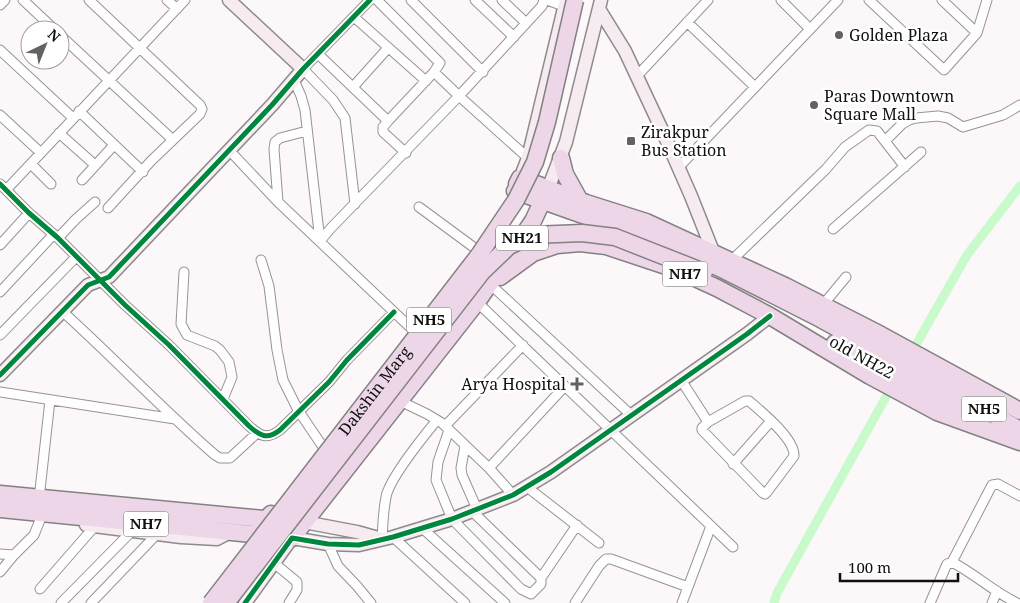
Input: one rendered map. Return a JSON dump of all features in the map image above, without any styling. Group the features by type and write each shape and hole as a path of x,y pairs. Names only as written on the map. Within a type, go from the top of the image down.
{"highway":[{"name":"Dakshin Marg","path":"211,603 478,255 516,200 535,162 547,122 576,0"},
{"name":"Dakshin Marg","path":"292,538 477,302 486,278 545,162 595,3"},
{"path":"561,158 565,174 580,201"},
{"path":"258,524 323,447 476,249 517,184 546,194 580,201"},
{"name":"Dakshin Marg","path":"486,278 533,221 546,194"},
{"name":"NH5","path":"546,194 720,268 947,395 1020,430"},
{"name":"NH5","path":"580,201 646,222 785,286 822,306 881,359"},
{"name":"old NH22","path":"486,278 509,246 533,235 582,233 615,238 704,272 881,359"},
{"name":"NH7","path":"486,278 533,254 557,245 580,243 606,246 678,270 770,316 881,359 947,395 1020,442"},
{"name":"NH5","path":"226,603 486,278"},
{"name":"NH5","path":"947,395 1020,412"},
{"name":"NH7","path":"0,494 258,524 304,522"},
{"name":"NH7","path":"0,509 230,532 258,524 292,538"}],"street":[{"path":"0,6 5,0"},
{"path":"23,0 44,20"},
{"path":"89,0 202,109 200,114 108,208"},
{"path":"167,0 177,9"},
{"path":"185,0 31,164 3,187 169,345 257,433 265,436 273,435 329,382 347,360 394,312"},
{"path":"0,376 88,284 109,277 370,0"},
{"path":"377,0 440,63 426,81 383,126 383,132 406,153"},
{"path":"411,0 482,72"},
{"path":"475,0 514,37"},
{"path":"502,0 526,23"},
{"path":"320,241 482,72 542,6 545,0 558,4 562,0"},
{"path":"517,184 528,158 566,0"},
{"path":"637,76 708,0"},
{"path":"780,0 810,29"},
{"path":"678,168 838,0"},
{"path":"869,0 944,70 977,33 987,0"},
{"path":"942,0 977,33"},
{"path":"232,1 303,69 340,108 345,118 355,204"},
{"path":"595,3 625,51 637,76 691,196 714,254"},
{"name":"Dakshin Marg","path":"546,194 561,158 595,3"},
{"path":"354,17 426,81"},
{"path":"688,22 755,86"},
{"path":"70,44 173,140"},
{"path":"353,87 388,48"},
{"path":"0,50 143,172"},
{"path":"318,54 388,121"},
{"path":"434,72 528,158"},
{"path":"294,80 303,104 320,241"},
{"path":"885,141 909,120 938,116 948,118 963,127 1003,115 1020,105"},
{"path":"0,115 41,153"},
{"path":"0,129 7,122"},
{"path":"730,262 826,169 846,147 869,130 877,131 904,167"},
{"path":"278,202 275,142 280,138 306,131"},
{"path":"59,134 95,166"},
{"path":"82,180 114,146"},
{"path":"229,150 278,202 413,330"},
{"path":"833,229 921,152"},
{"path":"31,164 51,184"},
{"path":"0,292 95,202"},
{"path":"419,207 476,249"},
{"path":"0,245 29,213"},
{"path":"0,335 76,257"},
{"path":"261,260 269,286 280,371 298,410 323,447"},
{"path":"184,272 181,324 187,335 215,346 229,362 232,377 223,399"},
{"path":"822,306 846,276"},
{"path":"486,278 631,415"},
{"path":"477,302 733,547"},
{"path":"62,310 215,455 220,458 230,458 257,433"},
{"path":"292,538 328,544 358,545 452,519 513,495 551,472 770,316"},
{"path":"522,345 447,428 438,462 436,480 452,519 536,603"},
{"path":"681,380 708,422"},
{"path":"489,468 565,386"},
{"path":"0,392 176,419"},
{"path":"40,490 50,400"},
{"path":"400,401 437,420 447,428 489,468 513,495"},
{"path":"745,401 749,401 770,422 786,437 794,449 794,456 765,494 733,464 702,428 708,422 745,401"},
{"path":"388,538 384,508 390,486 426,432 437,420"},
{"path":"733,464 770,422"},
{"path":"465,446 461,468 462,475 475,511 542,578"},
{"path":"930,603 943,570 947,564 952,562 992,485 998,484 1020,496"},
{"path":"0,486 240,511 258,524 204,603"},
{"path":"527,487 599,543"},
{"path":"0,516 217,539 230,532"},
{"path":"0,572 34,535 40,520"},
{"path":"304,522 388,538 465,603"},
{"path":"528,594 541,584 542,578 577,525"},
{"path":"40,589 95,526"},
{"path":"682,603 711,526"},
{"path":"422,528 505,603"},
{"path":"61,603 132,531"},
{"path":"91,603 157,534"},
{"name":"Dakshin Marg","path":"248,602 292,538"},
{"path":"328,544 338,566 368,602"},
{"path":"0,554 14,555"},
{"path":"575,603 599,566 606,559 611,559 688,587"},
{"path":"952,562 966,569 1017,603"},
{"path":"274,563 297,582 298,590 289,603"},
{"path":"992,603 997,591"}],"waterway":[{"path":"910,355 967,255 1020,186"},
{"path":"774,603 777,593 892,386"}],"cycle path":[{"path":"0,375 88,285 109,277 370,0"},
{"path":"0,184 169,345 249,426 264,436 271,435 280,430 329,382 347,360 394,312"},
{"path":"245,603 292,538 328,544 359,545 452,519 513,495 551,472 770,316"}],"place":[{"name":"Golden Plaza","path":"839,35"},
{"name":"Paras Downtown Square Mall","path":"814,105"},
{"name":"Zirakpur Bus Station","path":"631,141"},
{"name":"Arya Hospital","path":"577,384"}]}
